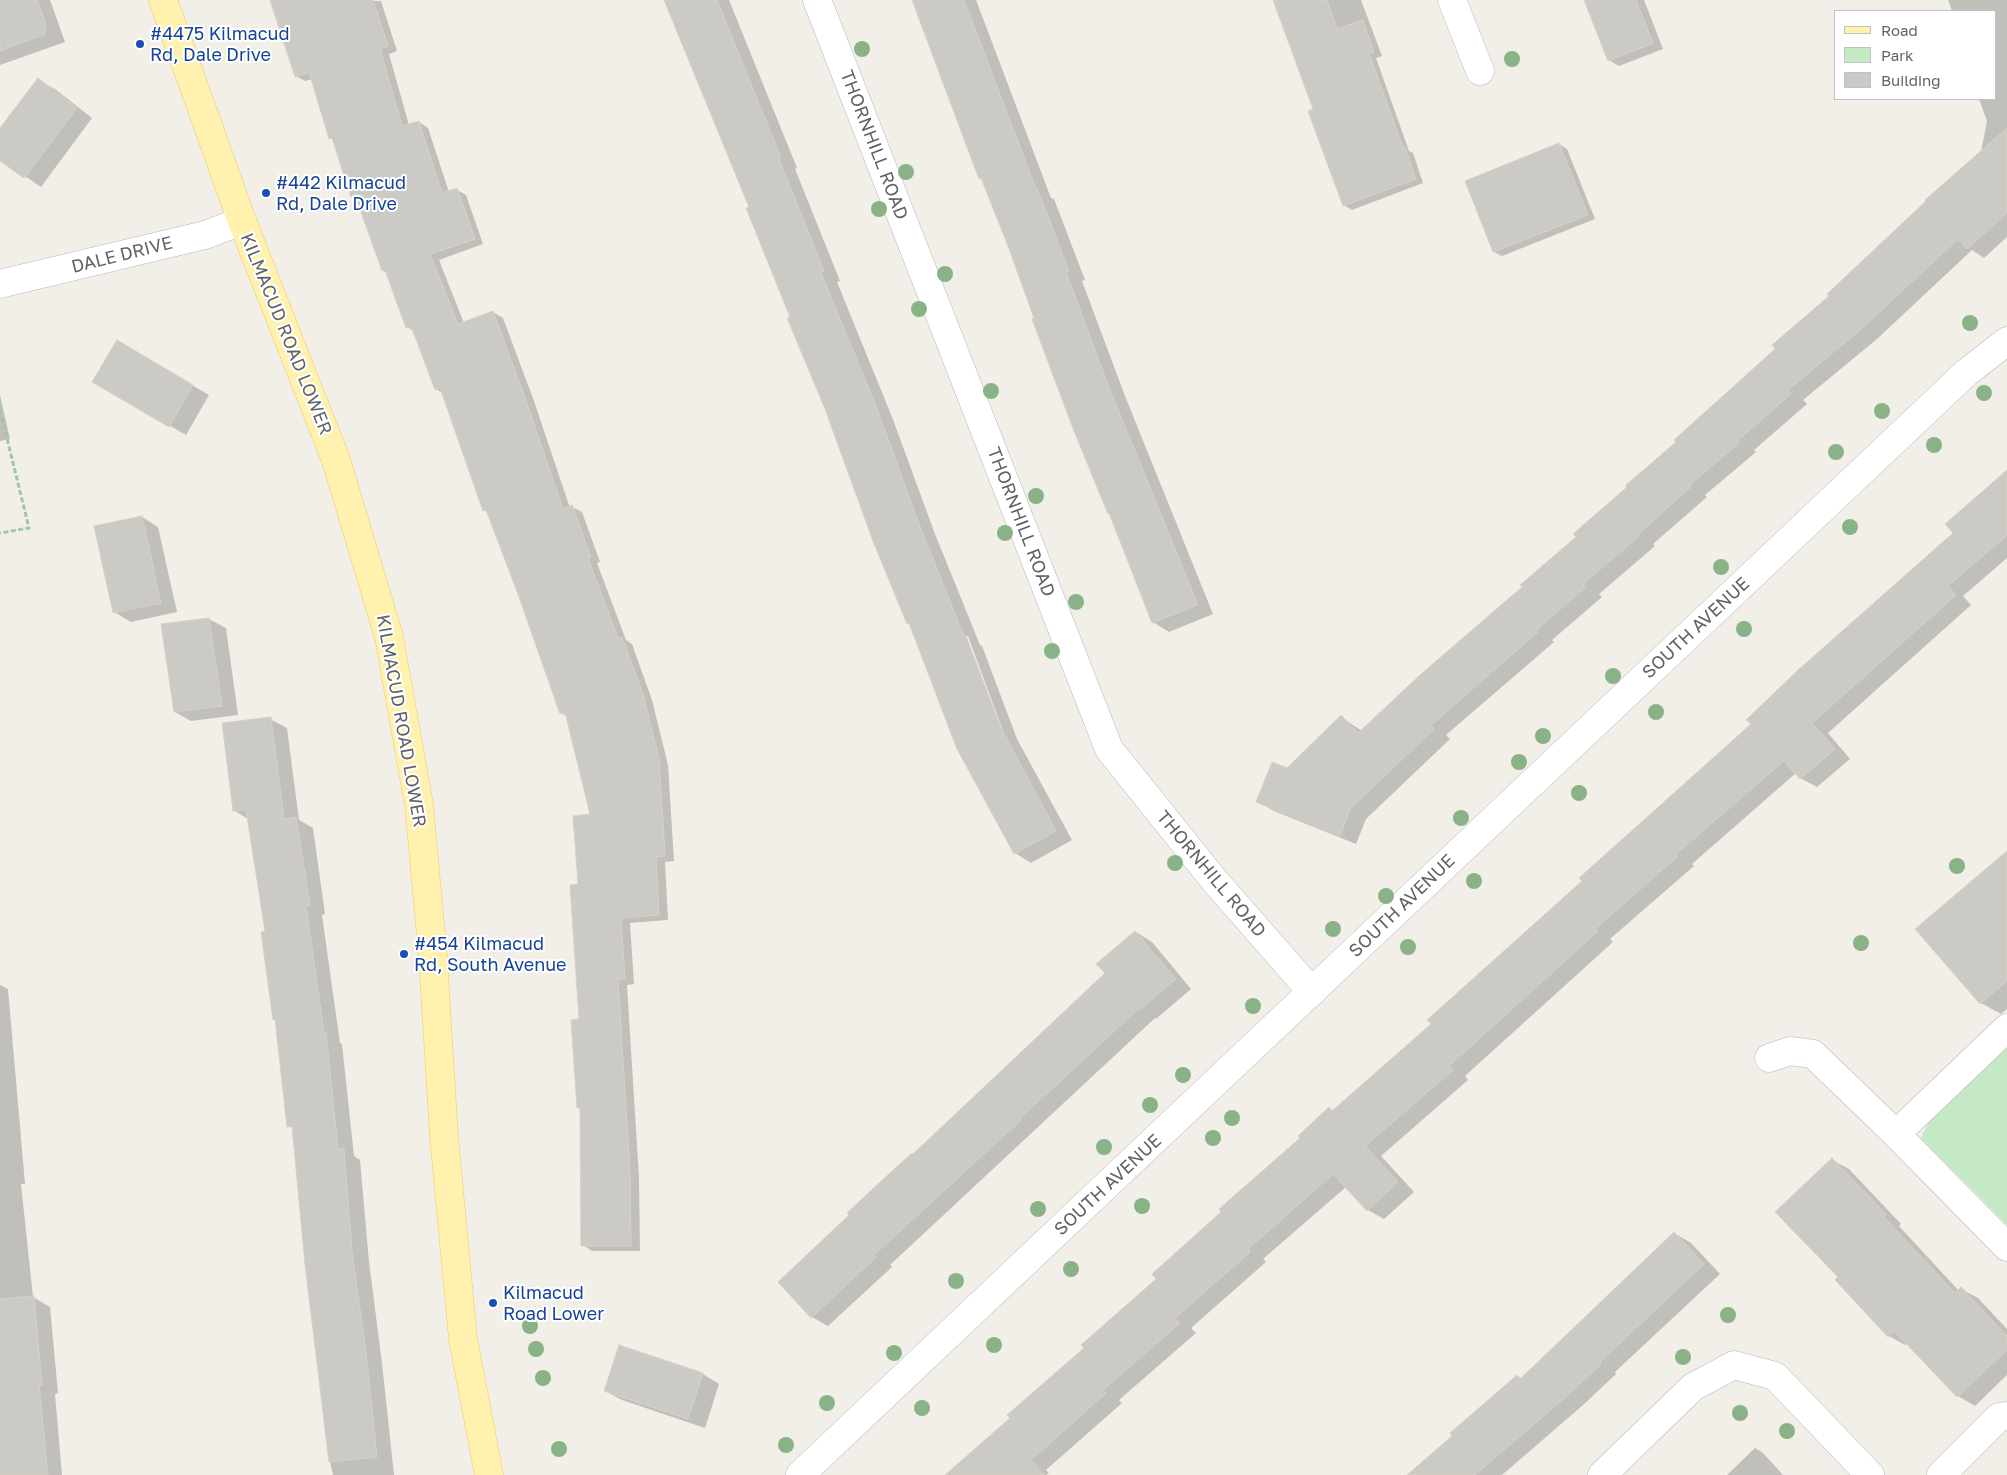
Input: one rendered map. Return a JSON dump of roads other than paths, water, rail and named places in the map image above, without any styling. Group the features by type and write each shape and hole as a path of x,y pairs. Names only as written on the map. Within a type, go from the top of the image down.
{"main road":[{"name":"KILMACUD ROAD LOWER","path":"163,0 242,221 336,460 389,637 419,805 433,952 444,1137 463,1339 489,1475"}],"street":[{"name":"THORNHILL ROAD","path":"817,0 1109,749 1214,880 1312,992"},
{"path":"1452,0 1480,71"},
{"name":"DALE DRIVE","path":"0,284 205,235 242,221"},
{"name":"SOUTH AVENUE","path":"800,1475 1966,373 2007,341"},
{"path":"1896,1134 2007,1028"},
{"path":"1769,1058 1790,1051 1813,1054 1896,1134 2007,1247"},
{"path":"1602,1475 1693,1387 1734,1365 1775,1376 1870,1475"},
{"path":"1942,1475 1999,1417 2007,1416"}],"place":[{"name":"#4475 Kilmacud Rd, Dale Drive","path":"140,44"},
{"name":"#442 Kilmacud Rd, Dale Drive","path":"266,193"},
{"name":"#454 Kilmacud Rd, South Avenue","path":"404,954"},
{"name":"Kilmacud Road Lower","path":"493,1303"}]}
